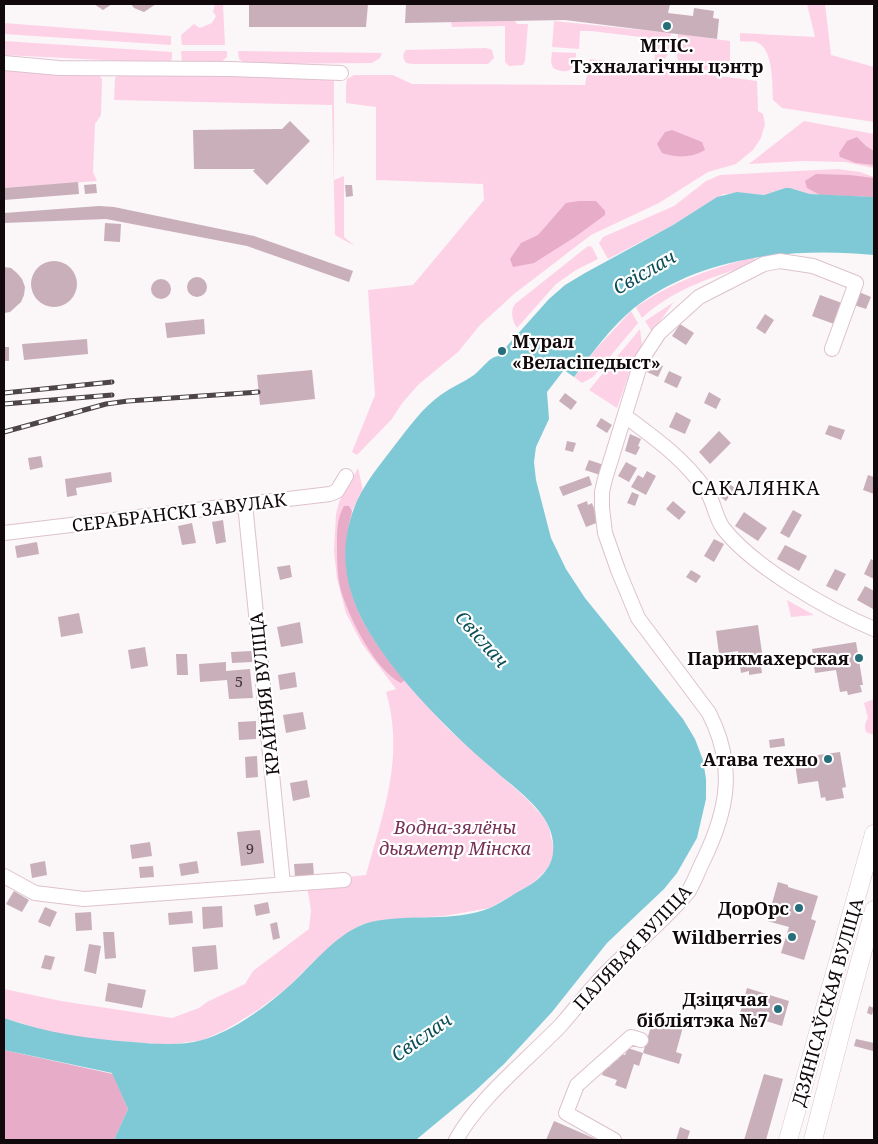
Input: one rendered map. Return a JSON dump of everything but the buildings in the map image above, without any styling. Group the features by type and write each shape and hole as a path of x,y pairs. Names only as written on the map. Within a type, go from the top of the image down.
{"main road":[{"name":"ДЗЯНІСАЎСКАЯ ВУЛІЦА","path":"788,1140 874,834"},
{"name":"ДЗЯНІСАЎСКАЯ ВУЛІЦА","path":"813,1140 874,910"}],"street":[{"path":"4,63 59,68 231,69 341,73"},
{"name":"ПАЛЯВАЯ ВУЛІЦА","path":"456,1140 464,1127 504,1081 560,1025 608,970 671,910 689,890 711,845 721,816 727,786 723,748 718,730 709,713 638,618 605,533 602,492 642,359 659,333 699,297 764,264 780,261 813,266 856,283 832,349"},
{"path":"625,416 671,450 688,466 708,492 722,527 749,553 766,567 800,589 874,629"},
{"name":"СЕРАБРАНСКІ ЗАВУЛАК","path":"4,533 330,494 337,491 346,476"},
{"name":"КРАЙНЯЯ ВУЛІЦА","path":"245,504 283,884"},
{"path":"4,876 34,893 84,899 344,880"},
{"path":"856,898 874,902"},
{"path":"614,1140 566,1113 577,1085 631,1037 641,1040"}],"green space":[{"path":"215,4 223,4 225,45 182,45 181,35 194,24 200,28 212,23 216,16 213,12"},
{"path":"807,4 825,4 831,55 874,67 874,122 782,108 773,100 771,68 766,51 756,42 740,41 740,33 815,37"},
{"path":"515,21 517,24 528,24 525,61 523,65 509,66 505,62 505,26 452,27 451,22"},
{"path":"554,21 671,33 669,53 660,62 654,64 657,39 591,31 580,31 579,49 552,47"},
{"path":"4,23 171,36 171,45 4,34"},
{"path":"678,34 730,41 730,62 754,65 757,76 684,67 677,56"},
{"path":"4,41 172,52 172,59 165,63 4,55"},
{"path":"486,48 492,50 494,58 488,64 413,64 406,63 403,56 406,50"},
{"path":"181,51 227,51 227,57 219,64 182,63"},
{"path":"238,51 382,53 380,58 372,63 246,64 239,59"},
{"path":"552,52 576,53 573,67 567,71 553,68 551,62"},
{"path":"590,59 757,81 758,111 763,114 765,124 761,138 753,150 736,164 708,172 659,203 591,235 514,294 480,325 458,352 419,384 403,402 391,420 357,455 352,452 375,395 368,290 413,285 484,200 483,184 376,180 376,107 346,103 347,79 354,75 393,75 412,84 585,85"},
{"path":"4,69 98,74 102,79 101,115 95,124 93,172 97,181 4,188"},
{"path":"120,74 334,77 334,180 344,176 344,237 355,246 335,235 332,105 114,100 115,78"},
{"path":"804,121 874,134 874,168 845,162 803,161 749,164"},
{"path":"838,169 860,172 874,177 874,197 810,194 790,188 764,195 724,194 673,225 608,259 599,243 603,237 674,206 706,181 720,175"},
{"path":"588,246 592,247 598,259 576,270 556,284 517,328 512,316 515,304"},
{"path":"755,257 756,263 696,284 668,299 642,318 636,307 678,283 723,266"},
{"path":"674,302 652,332 645,321"},
{"path":"631,311 638,323 593,377 582,383 574,377 595,350"},
{"path":"640,329 642,345 635,357 617,408 589,390"},
{"name":"Водна-зялёны дыяметр Мінска","path":"358,468 363,490 352,511 387,660 447,728 527,799 544,818 549,828 554,850 552,860 547,869 532,884 490,908 444,916 381,920 361,925 344,936 315,960 287,988 258,1010 227,1029 203,1040 158,1044 90,1039 50,1032 4,1018 4,989 61,1001 172,1018 199,1008 207,1002 245,984 253,971 309,929 311,910 307,887 346,877 366,875 385,807 393,762 391,716 386,692 396,689 362,644 346,613 337,579 334,551 336,514 339,502"},
{"path":"787,600 814,615 791,617"},
{"path":"874,699 874,735 866,732 865,725 868,718 864,703"}],"shaded area":[{"path":"672,130 702,142 705,150 694,155 684,156 662,153 657,144 665,132"},
{"path":"857,137 874,151 874,165 856,163 840,157 839,153 847,141"},
{"path":"816,174 874,178 874,197 820,195 807,188 805,181"},
{"path":"596,201 605,211 605,215 534,263 513,267 510,259 521,243 538,235 566,203"},
{"path":"344,506 349,506 352,511 347,536 346,560 354,602 375,642 405,680 401,683 391,677 365,644 342,594 339,582 337,534"},
{"path":"4,1050 113,1074 128,1109 114,1140 4,1140"}],"water":[{"name":"Свіслач","path":"785,188 810,194 874,197 874,255 812,253 749,259 718,266 660,290 634,308 617,323 574,377 564,370 547,392 549,419 536,447 534,462 536,480 551,538 566,569 585,598 683,719 695,739 703,760 706,779 706,799 697,838 677,873 664,889 607,943 552,1012 504,1064 475,1091 417,1139 114,1140 128,1109 112,1073 4,1050 4,1018 68,1035 100,1039 168,1044 202,1040 236,1025 269,1003 326,950 359,926 385,919 446,917 476,913 494,906 528,886 547,869 552,858 553,839 542,815 524,795 470,749 428,707 378,647 366,627 349,585 346,562 346,539 355,504 370,478 422,411 435,399 474,375 488,361 498,356 549,299 565,285 673,225 717,197 737,192 764,195"}],"railway":[{"path":"4,393 112,382"},
{"path":"4,432 106,404 258,392"},
{"path":"4,404 112,395"}],"place":[{"name":"МТІС. Тэхналагічны цэнтр","path":"667,26"},
{"name":"Мурал «Веласіпедыст»","path":"502,351"},
{"name":"Парикмахерская","path":"859,658"},
{"name":"Атава техно","path":"828,759"},
{"name":"ДорОрс","path":"799,908"},
{"name":"Wildberries","path":"792,937"},
{"name":"Дзіцячая бібліятэка №7","path":"778,1009"}],"district":[{"name":"САКАЛЯНКА","path":"756,488"}]}
